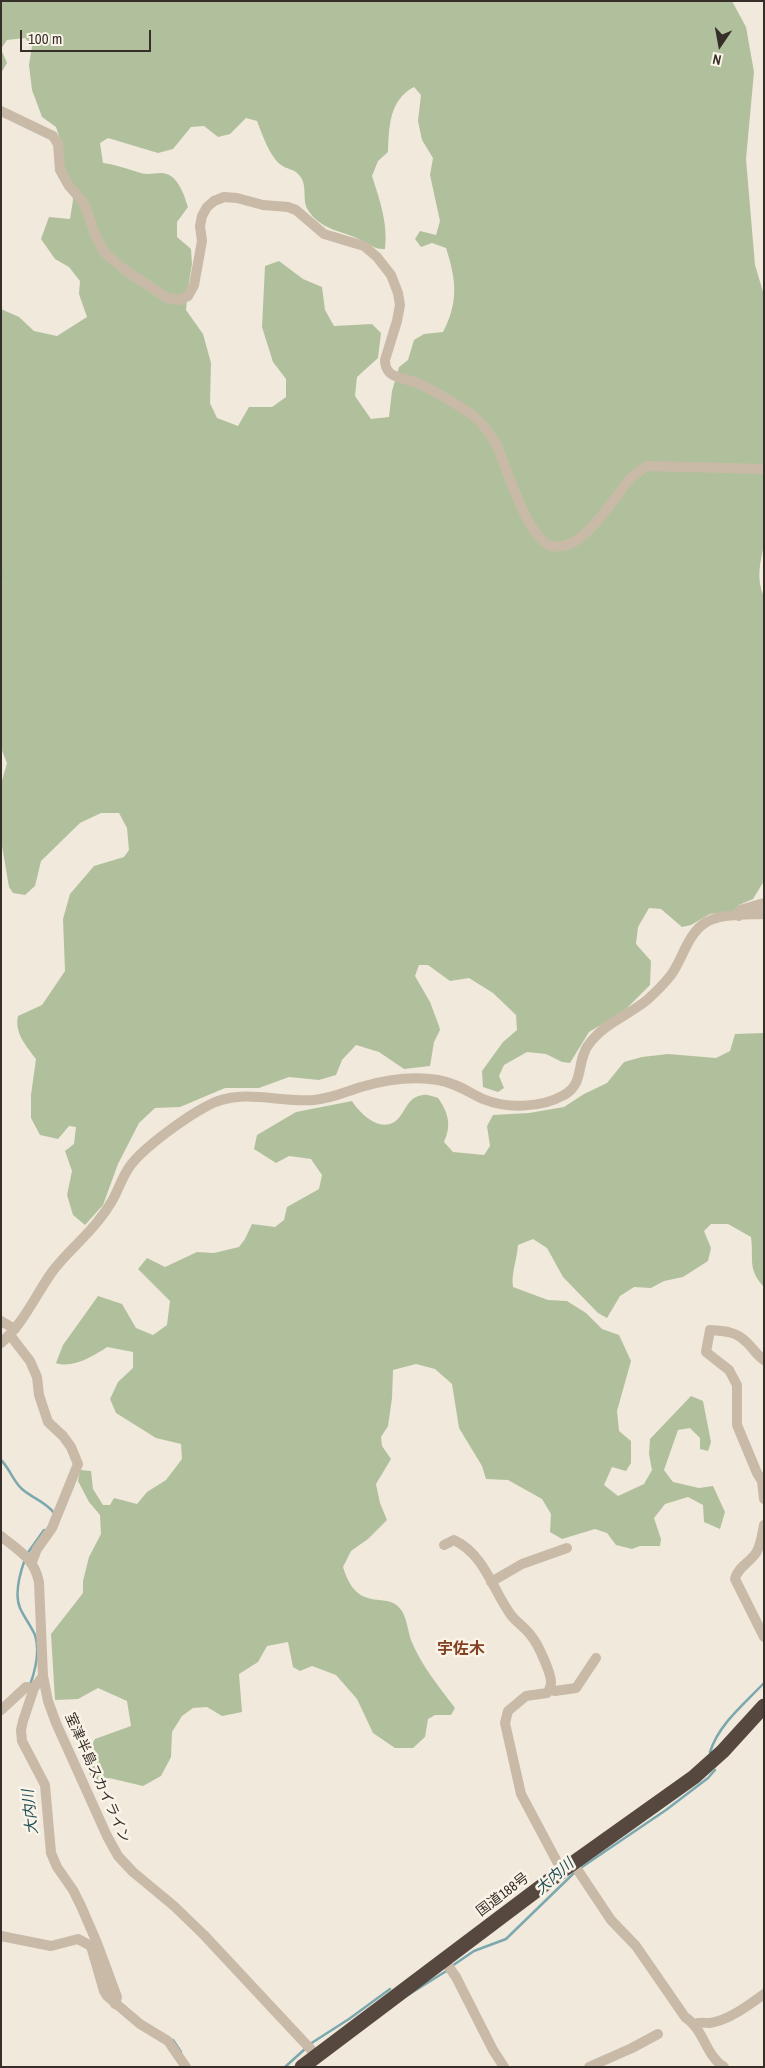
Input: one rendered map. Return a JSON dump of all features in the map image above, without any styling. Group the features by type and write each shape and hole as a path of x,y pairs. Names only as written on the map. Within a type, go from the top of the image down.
{"highway":[{"name":"国道188号","path":"302,2067 568,1867 694,1777 761,1715"}],"street":[{"path":"1,111 53,136 58,144 60,170 69,186 84,203 96,237 105,253 125,270 167,298 180,300 188,296 194,285 202,241 200,226 202,216 206,207 224,197 263,205 288,207 296,210 324,234 364,246 377,256 391,275 398,293 400,305 385,360 385,367 390,374 430,389 480,422 496,443 529,524 542,541 552,546 569,545 580,537 608,511 635,475 647,466 764,470"},
{"path":"739,916 740,910 764,903"},
{"path":"1,1344 13,1332 54,1270 97,1223 112,1202 130,1166 141,1153 154,1142 208,1106 222,1100 245,1096 312,1100 329,1098 381,1082 416,1079 438,1080 454,1084 496,1103 524,1106 553,1100 574,1088 579,1080 586,1047 593,1038 646,1001 658,989 672,973 694,933 702,925 711,920 764,914"},
{"path":"1,1321 13,1332 30,1361 37,1377 44,1414 48,1422 63,1436 71,1447 78,1464 52,1528 37,1549 32,1562 1,1536"},
{"path":"764,1360 757,1356 745,1340 737,1335 724,1331 710,1330 706,1352 729,1370 737,1385 737,1425 762,1481 764,1499"},
{"path":"764,1525 758,1549 746,1565 736,1573 735,1579 764,1637"},
{"path":"444,1545 454,1540 478,1557 512,1616 534,1638 551,1682 547,1693 526,1696 508,1711 505,1723 521,1794 568,1867 611,1920 636,1946 685,2017 694,2024 713,2058 724,2067"},
{"path":"491,1582 522,1564 567,1548"},
{"name":"室津半島スカイライン","path":"32,1562 36,1568 39,1582 43,1676 48,1701 107,1836 118,1856 133,1872 174,1906 204,1936 317,2056"},
{"path":"550,1689 555,1691 576,1688 596,1658"},
{"path":"1,1710 43,1676"},
{"path":"31,1687 21,1730 22,1740 45,1785 51,1853 57,1867 77,1898 117,1997 115,2004 140,2024 168,2041 186,2067"},
{"path":"1,1936 51,1946 78,1939 94,1944"},
{"path":"444,1960 456,1978 493,2050 504,2067"},
{"path":"694,2024 710,2023 719,2020 764,1994"},
{"path":"590,2066 632,2048 658,2034"}],"green space":[{"path":"1,1 732,1 746,27 754,72 746,159 755,265 764,295 764,545 759,577 764,597 764,881 753,899 739,905 734,911 710,914 691,925 682,927 661,909 649,908 638,927 636,944 651,961 650,985 623,1012 589,1032 570,1063 562,1062 546,1054 527,1052 504,1065 499,1076 504,1088 498,1092 483,1087 482,1071 503,1042 517,1030 516,1015 493,993 469,978 450,981 428,965 419,965 415,976 430,1002 440,1030 434,1042 430,1066 404,1069 379,1052 356,1045 342,1060 336,1075 319,1080 289,1077 259,1088 225,1088 180,1107 155,1108 139,1123 118,1164 103,1205 85,1225 73,1215 67,1195 72,1171 65,1151 74,1144 76,1127 69,1126 58,1139 40,1135 31,1118 31,1095 36,1059 22,1039 17,1022 18,1016 42,1005 65,971 63,919 70,894 94,866 124,857 129,850 127,828 119,813 101,813 80,823 41,861 35,886 25,895 13,893 9,887 1,840 1,784 7,763 1,748 1,309 19,317 34,331 57,336 87,317 79,294 80,281 69,267 55,259 41,239 49,217 70,219 73,200 72,182 63,166 63,148 56,127 42,117 32,90 29,65 32,46 25,38 7,40 1,49","holes":["414,87 421,95 418,121 422,140 433,158 430,175 440,221 436,235 420,231 415,239 421,247 432,243 446,248 454,280 454,300 452,311 443,332 424,334 414,340 408,360 399,367 392,391 389,417 371,419 355,396 357,377 378,358 381,333 372,324 334,326 325,310 322,287 303,279 279,261 265,266 262,327 273,362 286,379 286,397 272,407 249,407 238,426 217,418 210,403 211,363 203,334 186,310 192,264 191,249 177,237 177,222 188,207 182,190 175,180 166,174 143,174 103,163 100,143 108,138 158,153 173,149 191,127 204,126 218,137 230,134 246,118 257,121 273,157 283,166 296,172 301,178 306,206 313,217 325,226 354,237 375,248 385,249 384,221 372,176 378,161 388,152 390,124 395,107 406,92"]},
{"path":"1,49 7,63 1,73"},
{"path":"764,1033 764,1287 753,1269 751,1237 728,1224 711,1224 704,1231 711,1248 708,1261 683,1277 664,1281 651,1288 634,1287 620,1296 607,1318 598,1313 563,1277 547,1248 533,1239 518,1245 513,1277 513,1287 548,1300 567,1301 586,1313 602,1329 619,1335 631,1361 617,1411 619,1431 631,1441 631,1463 626,1471 612,1467 604,1485 618,1496 644,1484 652,1470 649,1454 650,1439 691,1396 703,1401 711,1442 708,1451 700,1449 700,1438 690,1428 678,1430 664,1470 673,1482 699,1488 713,1486 725,1512 720,1529 704,1522 703,1505 688,1497 665,1504 654,1518 661,1539 660,1546 640,1546 632,1549 616,1545 607,1533 595,1529 562,1539 550,1532 551,1514 542,1499 508,1480 486,1479 482,1466 459,1428 452,1384 435,1369 416,1364 393,1370 388,1426 381,1437 382,1446 391,1459 376,1484 380,1503 387,1520 368,1539 351,1551 343,1567 349,1582 357,1592 365,1597 389,1601 402,1611 411,1640 420,1658 455,1708 451,1715 435,1715 428,1719 425,1737 413,1748 395,1748 373,1733 357,1699 336,1675 312,1666 300,1671 293,1667 288,1642 267,1646 258,1662 239,1674 242,1712 222,1716 207,1707 193,1708 182,1716 172,1732 171,1757 161,1776 143,1786 109,1778 95,1784 89,1772 88,1756 95,1739 131,1726 127,1701 98,1688 78,1699 55,1700 51,1634 83,1593 83,1581 89,1557 101,1534 100,1515 89,1502 78,1481 80,1470 91,1471 93,1489 103,1505 110,1505 114,1498 137,1504 147,1492 166,1480 182,1459 181,1444 156,1438 116,1413 110,1399 118,1382 133,1368 133,1352 107,1347 89,1358 76,1363 56,1363 63,1345 98,1296 122,1304 136,1328 153,1335 167,1325 170,1301 138,1269 147,1258 165,1267 197,1252 214,1253 239,1247 252,1224 275,1227 284,1220 287,1207 319,1189 322,1175 311,1159 289,1156 276,1163 254,1149 257,1135 296,1112 352,1101 368,1118 375,1122 388,1124 395,1121 401,1115 414,1098 428,1095 438,1098 444,1108 448,1119 448,1130 444,1142 453,1152 484,1155 490,1146 487,1126 493,1115 529,1113 564,1107 584,1094 607,1083 624,1062 642,1057 668,1054 716,1058 730,1051 735,1034"}],"waterway":[{"name":"大内川","path":"1,571 1,580"},
{"name":"大内川","path":"1,1460 22,1489 54,1513"},
{"name":"大内川","path":"27,1554 44,1530"},
{"name":"大内川","path":"25,1559 20,1577 18,1602 35,1635 37,1647 34,1673 30,1685"},
{"name":"大内川","path":"710,1752 719,1732 726,1723 764,1683"},
{"name":"大内川","path":"579,1869 666,1810 708,1778 715,1770"},
{"name":"大内川","path":"452,1966 474,1951 506,1939 575,1872"},
{"name":"大内川","path":"408,1995 448,1970"},
{"name":"大内川","path":"310,2044 390,1989"},
{"name":"大内川","path":"173,2040 181,2052"},
{"name":"大内川","path":"285,2067 306,2048"}],"district":[{"name":"宇佐木","path":"461,1650"}]}
